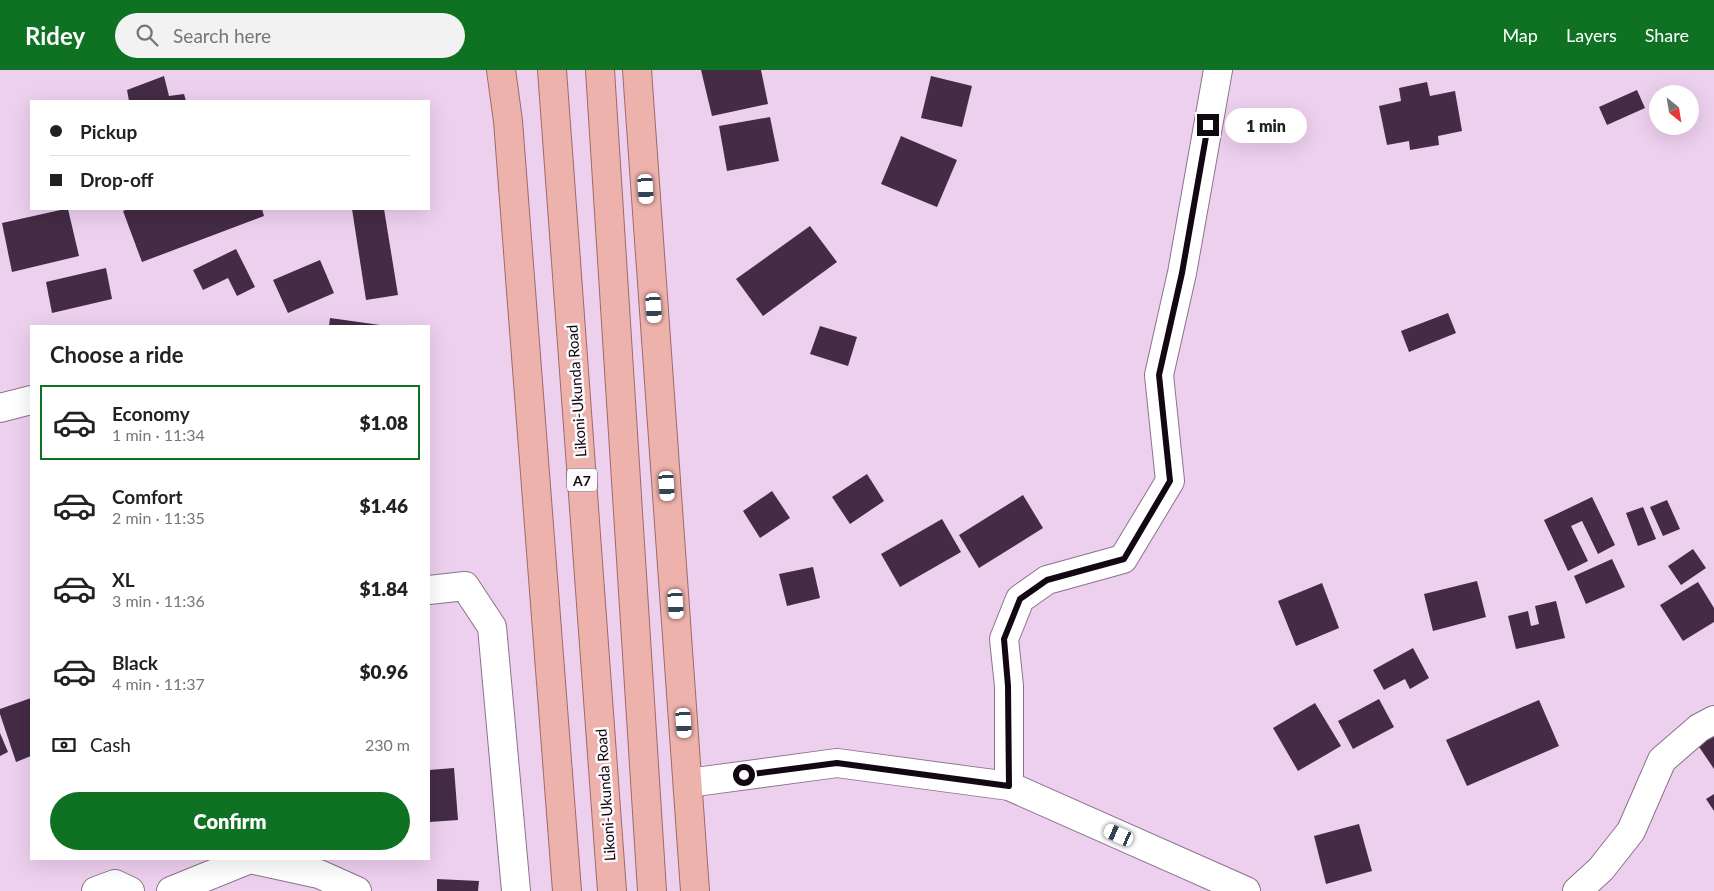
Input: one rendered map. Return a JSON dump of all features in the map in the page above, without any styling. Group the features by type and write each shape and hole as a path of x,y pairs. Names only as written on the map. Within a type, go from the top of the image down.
{"highway":[{"path":"501,70 508,121 567,891"},
{"name":"Likoni-Ukunda Road","path":"552,70 612,891"},
{"path":"600,70 652,891"},
{"path":"637,70 695,891"}],"street":[{"path":"1009,786 1008,686 1004,639 1020,599 1047,580 1124,559 1170,481 1159,375 1182,273 1218,70"},
{"path":"0,408 30,400"},
{"path":"430,590 465,586 492,628 516,891"},
{"path":"1577,891 1601,869 1631,832 1662,760 1699,728 1714,720"},
{"path":"688,783 837,763 1009,786 1246,891"},
{"path":"171,891 250,860 319,874 357,891"},
{"path":"96,891 115,884 130,891"}],"building":[{"path":"701,70 761,70 768,104 712,116"},
{"path":"164,76 169,96 184,94 186,100 129,100 127,90"},
{"path":"931,76 972,86 962,127 921,118"},
{"path":"1427,82 1430,96 1455,91 1462,131 1438,136 1439,145 1410,150 1409,141 1387,145 1379,106 1401,101 1399,88"},
{"path":"1637,90 1645,108 1607,125 1599,107"},
{"path":"770,117 779,161 727,171 719,126"},
{"path":"901,136 957,160 937,207 881,184"},
{"path":"68,210 79,256 12,272 2,223"},
{"path":"262,210 264,216 142,262 123,211"},
{"path":"352,210 384,210 398,295 366,300"},
{"path":"810,226 837,262 763,316 736,279"},
{"path":"236,249 255,287 237,296 228,278 203,290 193,270"},
{"path":"320,260 334,293 288,313 273,280"},
{"path":"106,268 112,299 52,313 46,282"},
{"path":"1448,313 1456,333 1409,352 1401,331"},
{"path":"330,318 380,325 329,325"},
{"path":"820,326 857,337 848,366 810,354"},
{"path":"867,474 884,501 850,524 832,497"},
{"path":"772,491 790,518 760,538 743,511"},
{"path":"1023,495 1043,528 979,568 959,535"},
{"path":"1592,497 1615,545 1598,554 1582,521 1571,526 1588,561 1568,571 1544,520"},
{"path":"1667,500 1680,529 1663,536 1650,507"},
{"path":"1643,507 1656,539 1638,546 1626,513"},
{"path":"942,519 961,552 900,587 881,554"},
{"path":"1693,549 1706,568 1681,585 1668,566"},
{"path":"1612,559 1625,587 1586,604 1574,576"},
{"path":"813,567 820,598 787,606 779,574"},
{"path":"1477,581 1486,617 1433,631 1424,594"},
{"path":"1698,582 1714,608 1714,622 1683,641 1660,605"},
{"path":"1322,583 1339,628 1296,646 1278,601"},
{"path":"1556,601 1565,638 1516,649 1508,616 1528,611 1531,626 1539,624 1535,606"},
{"path":"1413,648 1429,678 1410,689 1405,679 1384,690 1373,670"},
{"path":"30,698 30,756 16,762 0,709"},
{"path":"1379,699 1394,727 1353,749 1338,721"},
{"path":"1539,700 1559,746 1467,786 1446,740"},
{"path":"1315,703 1341,746 1298,771 1273,728"},
{"path":"1714,724 1714,769 1693,738"},
{"path":"0,733 8,752 0,756"},
{"path":"454,768 458,820 430,822 430,770"},
{"path":"1714,794 1714,811 1706,799"},
{"path":"1359,824 1372,871 1326,884 1314,836"},
{"path":"437,879 479,881 478,891 437,891"}],"route":[{"path":"744,775 837,763 939,775 1009,786 1008,686 1004,639 1020,599 1047,580 1124,559 1170,481 1159,375 1182,273 1208,125"}]}
